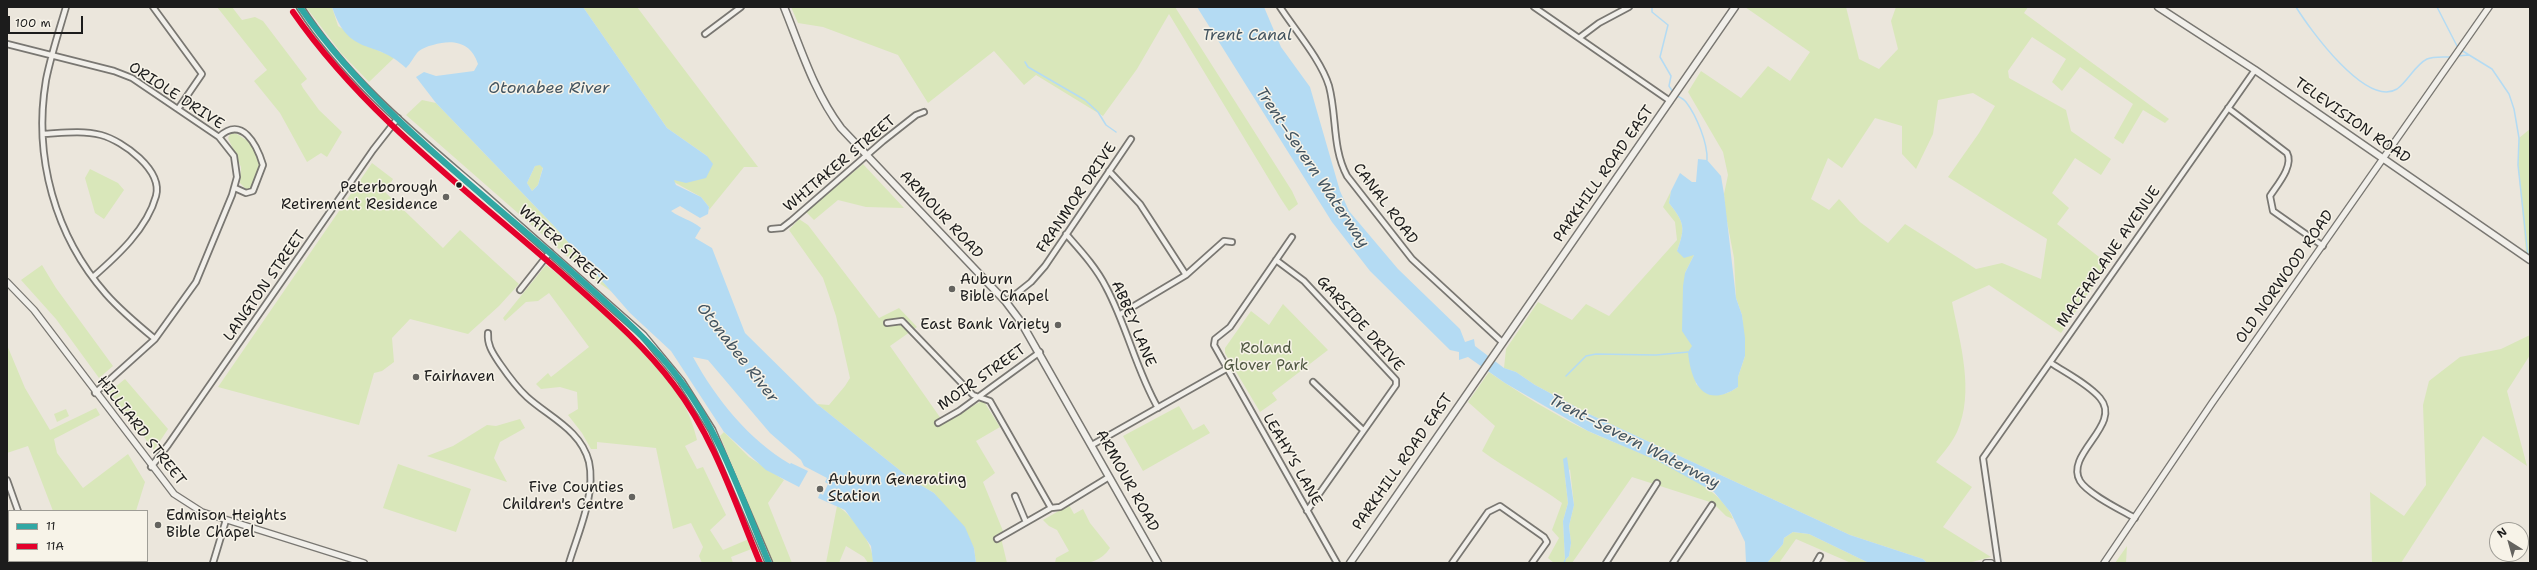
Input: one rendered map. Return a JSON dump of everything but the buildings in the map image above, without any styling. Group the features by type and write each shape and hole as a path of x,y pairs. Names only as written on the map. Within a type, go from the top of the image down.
{"main road":[{"name":"WATER STREET","path":"300,7 319,38 338,59 398,118 643,335 681,381 712,430 769,563"},
{"name":"ARMOUR ROAD","path":"784,7 819,94 827,109 867,156 1006,302 1040,352 1158,563"},
{"name":"PARKHILL ROAD EAST","path":"1350,563 1735,7"},
{"name":"TELEVISION ROAD","path":"2158,7 2255,70 2530,260"}],"street":[{"path":"66,7 52,55 44,101 43,134 45,162 52,197 68,238 93,277 124,312 155,339"},
{"path":"153,7 202,74 178,109"},
{"path":"705,34 740,7"},
{"name":"CANAL ROAD","path":"1280,7 1314,58 1328,86 1339,162 1347,176 1412,259 1502,342"},
{"path":"1534,7 1670,101"},
{"path":"1579,38 1599,23 1629,7"},
{"name":"OLD NORWOOD ROAD","path":"2104,563 2212,403 2489,7"},
{"name":"ORIOLE DRIVE","path":"7,44 114,71 132,78 219,137 229,147 237,166 235,188 196,282 155,339 95,393"},
{"name":"MACFARLANE AVENUE","path":"1998,563 1983,458 2255,70"},
{"path":"2228,108 2288,153 2290,159 2288,167 2270,196 2271,207 2273,211 2322,246"},
{"name":"WHITAKER STREET","path":"771,229 782,228 791,222 916,115 924,112"},
{"name":"LANGTON STREET","path":"151,467 398,118"},
{"path":"219,137 226,130 233,128 244,132 254,142 263,165 253,191 246,193 235,188"},
{"path":"43,134 85,133 102,136 115,142 147,165 157,183 156,196 133,237 124,250 93,277"},
{"name":"FRANMOR DRIVE","path":"1006,302 1045,266 1132,139"},
{"path":"1109,171 1140,204 1186,275"},
{"name":"ABBEY LANE","path":"1066,234 1088,260 1106,286 1135,351 1146,386 1158,408"},
{"path":"1276,260 1292,237"},
{"path":"1119,315 1186,275 1224,241 1232,242"},
{"path":"520,290 550,252"},
{"name":"LEAHY'S LANE","path":"1276,260 1230,327 1215,338 1215,348 1337,563"},
{"name":"GARSIDE DRIVE","path":"1276,260 1304,281 1396,380 1396,385 1307,511"},
{"name":"HILLIARD STREET","path":"7,282 37,314 151,467 174,494 188,505 202,512 364,563"},
{"path":"887,324 902,321 973,395 980,396 990,401 1051,508"},
{"path":"488,333 487,341 492,352 517,387 562,422 579,443 589,462 590,488 569,563"},
{"name":"MOIR STREET","path":"938,423 980,396 1040,352"},
{"path":"2051,363 2101,399 2105,413 2103,423 2082,455 2077,470 2080,480 2091,490 2135,518"},
{"path":"1092,445 1226,369"},
{"path":"1313,382 1363,430"},
{"path":"997,539 1051,508 1060,507 1109,477"},
{"path":"7,480 18,510"},
{"path":"1608,562 1657,482"},
{"path":"1015,496 1026,522"},
{"path":"1673,563 1712,505"},
{"path":"1452,563 1488,512 1500,506 1544,536 1547,542 1532,563"},
{"path":"213,563 226,520"},
{"path":"1816,563 1820,556"},
{"path":"1986,563 1991,563"}],"green space":[{"path":"217,7 232,7 242,20 255,17 263,21 307,79 301,84 303,88 319,110 342,132 327,157 321,153 307,162 280,113 254,81 267,70"},
{"path":"306,7 332,7 338,26 379,51 395,57 369,82 341,53"},
{"path":"583,7 637,7 758,167 744,167 709,210 709,207 701,197 674,182 674,179 707,156 667,128"},
{"path":"791,7 1175,7 1292,191 1298,204 1289,211 1169,14 1137,69 1103,116 1036,75 1024,85 994,51 928,103 898,55 823,27 798,23"},
{"path":"1745,7 1846,7 1859,59 1879,69 1898,49 1891,21 1896,7 2028,7 2024,13 2169,119 2165,123 2143,110 2123,144 2114,138 2133,104 2080,67 2062,91 2052,82 2066,59 2032,37 2008,71 2009,78 2066,110 2071,131 2111,159 2101,175 2075,158 2052,193 2069,208 2057,224 2108,264 2061,333 1989,285 1952,302 1962,351 1965,401 1957,432 1936,462 1972,487 1943,527 1991,557 1968,563 1927,563 1923,559 1850,535 1589,414 1535,385 1516,372 1504,368 1506,349 1538,302 1572,320 1586,304 1609,316 1677,240 1675,222 1663,207 1671,191 1669,203 1678,215 1682,225 1682,236 1677,251 1694,255 1685,273 1696,384 1712,394 1727,393 1738,387 1738,377 1745,356 1742,315 1736,298 1734,258 1725,211 1724,194 1728,175 1723,152 1688,92 1701,71 1741,98 1768,66 1790,81 1810,52","holes":["1973,93 1995,106 1979,133 1948,177 2047,239 2041,279 2002,263 1976,269 1905,224 1888,243 1860,222 1839,199 1829,210 1811,199 1828,158 1842,168 1875,118 1902,126 1902,154 1916,169 1933,134 1938,100"]},
{"path":"422,100 436,103 554,226 612,292 592,278 406,115"},
{"path":"2530,129 2530,258 2526,253 2518,165 2519,138"},
{"path":"231,133 237,134 251,144 258,156 258,177 250,189 246,189 240,183 241,167 228,138"},
{"path":"372,163 393,179 385,192 443,248 460,230 519,284 499,306 468,334 410,319 392,338 394,362 382,371 374,373 359,425 218,387"},
{"path":"540,164 543,167 538,185 532,191 527,183 535,166"},
{"path":"863,164 904,208 866,207 838,200 814,220 806,212"},
{"path":"90,169 118,183 124,190 104,219 95,213 85,178"},
{"path":"799,219 808,225 879,318 899,308 917,327 890,346 944,423 983,400 1000,427 976,441 995,473 983,482 1003,531 1002,542 1007,563 976,563 974,548 934,493 912,480 817,404 829,405 850,378 836,316 823,278 789,230"},
{"path":"42,265 56,288 113,366 99,378 56,319 21,280"},
{"path":"546,265 590,300 636,342 657,365 675,389 689,414 697,440 685,446 697,469 703,467 726,515 710,530 723,550 749,539 754,548 731,557 733,563 702,563 699,556 703,547 691,523 673,529 656,448 597,442 597,449 591,449 582,433 568,415 578,409 577,392 560,387 541,389 536,384 548,373 551,377 589,347 549,293 538,301 526,302 505,321 503,318"},
{"name":"Roland Glover Park","path":"1283,304 1328,350 1272,393 1277,400 1260,412 1225,353 1225,348 1251,311 1269,325"},
{"path":"2530,335 2530,355 2507,391 2527,466 2483,436 2401,563 2372,563 2370,492 2404,516 2426,485 2423,405 2429,381 2460,357 2501,349"},
{"path":"7,345 25,388 50,430 96,408 100,415 54,439 57,453 83,488 128,454 145,482 136,510 53,510 28,446 7,453"},
{"path":"1489,372 1512,388 1576,425 1670,466 1691,478 1710,491 1725,504 1733,519 1726,516 1713,503 1632,477 1572,563 1554,563 1548,558 1559,538 1552,530 1562,503 1482,451 1495,426 1468,402","holes":["1570,469 1574,505 1569,526 1571,543 1569,556 1565,560 1563,521 1568,503 1565,477"]},
{"path":"125,379 168,429 154,450 109,392"},
{"path":"1179,406 1193,430 1204,424 1210,433 1143,471 1123,436"},
{"path":"66,409 69,416 57,422 54,414"},
{"path":"520,419 525,428 500,442 494,458 507,482 427,456 453,446 487,425 496,426"},
{"path":"724,432 749,457 784,480 768,503 792,563 773,563 720,436"},
{"path":"398,464 471,489 456,532 383,508"},
{"path":"1069,505 1074,514 1083,509 1090,523 1110,548 1099,559 1092,562 1078,564 1055,563 1056,558 1069,551 1057,530 1049,526 1043,520"},
{"path":"837,506 856,523 870,548 873,556 873,563 868,563 864,557 846,546 839,563 826,563"},
{"path":"1793,532 1809,534 1869,563 1851,563 1796,539 1779,563 1767,563 1783,544 1784,538"},
{"path":"2127,546 2126,563 2115,563"},
{"path":"74,562 119,562 119,563"}],"water":[{"name":"Otonabee River","path":"332,7 583,7 667,128 707,156 713,164 706,178 686,183 674,180 676,185 701,197 709,207 708,214 700,218 680,206 671,211 701,228 695,238 712,248 745,333 817,404 912,480 934,493 965,527 974,548 976,563 873,563 871,546 845,510 818,498 820,493 823,495 828,484 825,482 827,478 804,466 801,460 770,433 708,360 693,357 712,388 747,431 790,464 791,463 808,471 799,487 766,470 724,432 671,351 630,313 554,226 436,103 416,77 424,72 436,76 474,71 478,64 471,51 460,44 454,43 447,42 431,45 418,52 406,68 395,59 384,53 355,41 346,34","holes":["540,165 543,168 538,185 532,191 527,183 535,166"]},
{"name":"Trent Canal","path":"1197,7 1264,7 1281,47 1310,87 1340,191 1349,211 1398,269 1460,329 1465,342 1474,339 1475,346 1504,368 1516,372 1535,385 1589,414 1850,535 1923,559 1927,563 1869,563 1809,534 1793,532 1784,538 1783,544 1767,563 1746,562 1745,542 1731,513 1714,492 1658,461 1588,431 1505,383 1468,357 1459,360 1459,352 1450,350 1370,271 1332,222"},
{"path":"1698,159 1707,160 1721,176 1736,298 1742,315 1745,338 1745,356 1738,377 1738,387 1716,396 1701,390 1692,374 1688,352 1692,346 1682,331 1683,286 1685,273 1694,255 1684,258 1677,251 1682,236 1682,225 1678,215 1669,203 1671,191 1680,173 1692,182 1696,182"},
{"path":"1567,457 1574,505 1569,526 1571,543 1569,556 1565,560 1563,521 1568,503 1563,459"}],"waterway":[{"path":"1652,7 1652,12 1668,25 1660,57 1671,76 1669,86 1673,92"},
{"path":"2296,7 2325,47 2340,63 2355,77 2370,87 2384,92 2397,89 2419,65 2427,59 2436,57 2451,57"},
{"path":"2437,7 2458,48"},
{"path":"2461,50 2492,69 2509,94 2514,109 2519,138 2518,165 2528,256"},
{"path":"2457,56 2469,55"},
{"path":"1025,62 1028,67 1085,100 1098,112 1106,125 1116,132"},
{"path":"1675,95 1686,102 1697,122 1706,146 1707,160"},
{"path":"1566,376 1586,356 1596,354 1656,355 1688,352"}],"transit line":[{"name":"11","path":"300,7 329,45 360,81 393,115 464,180 615,311 643,337 668,365 695,401 708,423 730,469 769,563"},
{"name":"11A","path":"293,12 322,50 353,86 387,120 458,185 609,316 637,342 662,370 688,405 701,426 723,471 760,563"}],"place":[{"name":"Peterborough Retirement Residence","path":"446,197"},
{"name":"Auburn Bible Chapel","path":"952,289"},
{"name":"East Bank Variety","path":"1058,325"},
{"name":"Fairhaven","path":"416,377"},
{"name":"Auburn Generating Station","path":"820,489"},
{"name":"Five Counties Children's Centre","path":"632,497"},
{"name":"Edmison Heights Bible Chapel","path":"158,525"}],"water label":[{"name":"Trent–Severn Waterway","path":"1312,168"},
{"name":"Trent–Severn Waterway","path":"1634,442"}]}
